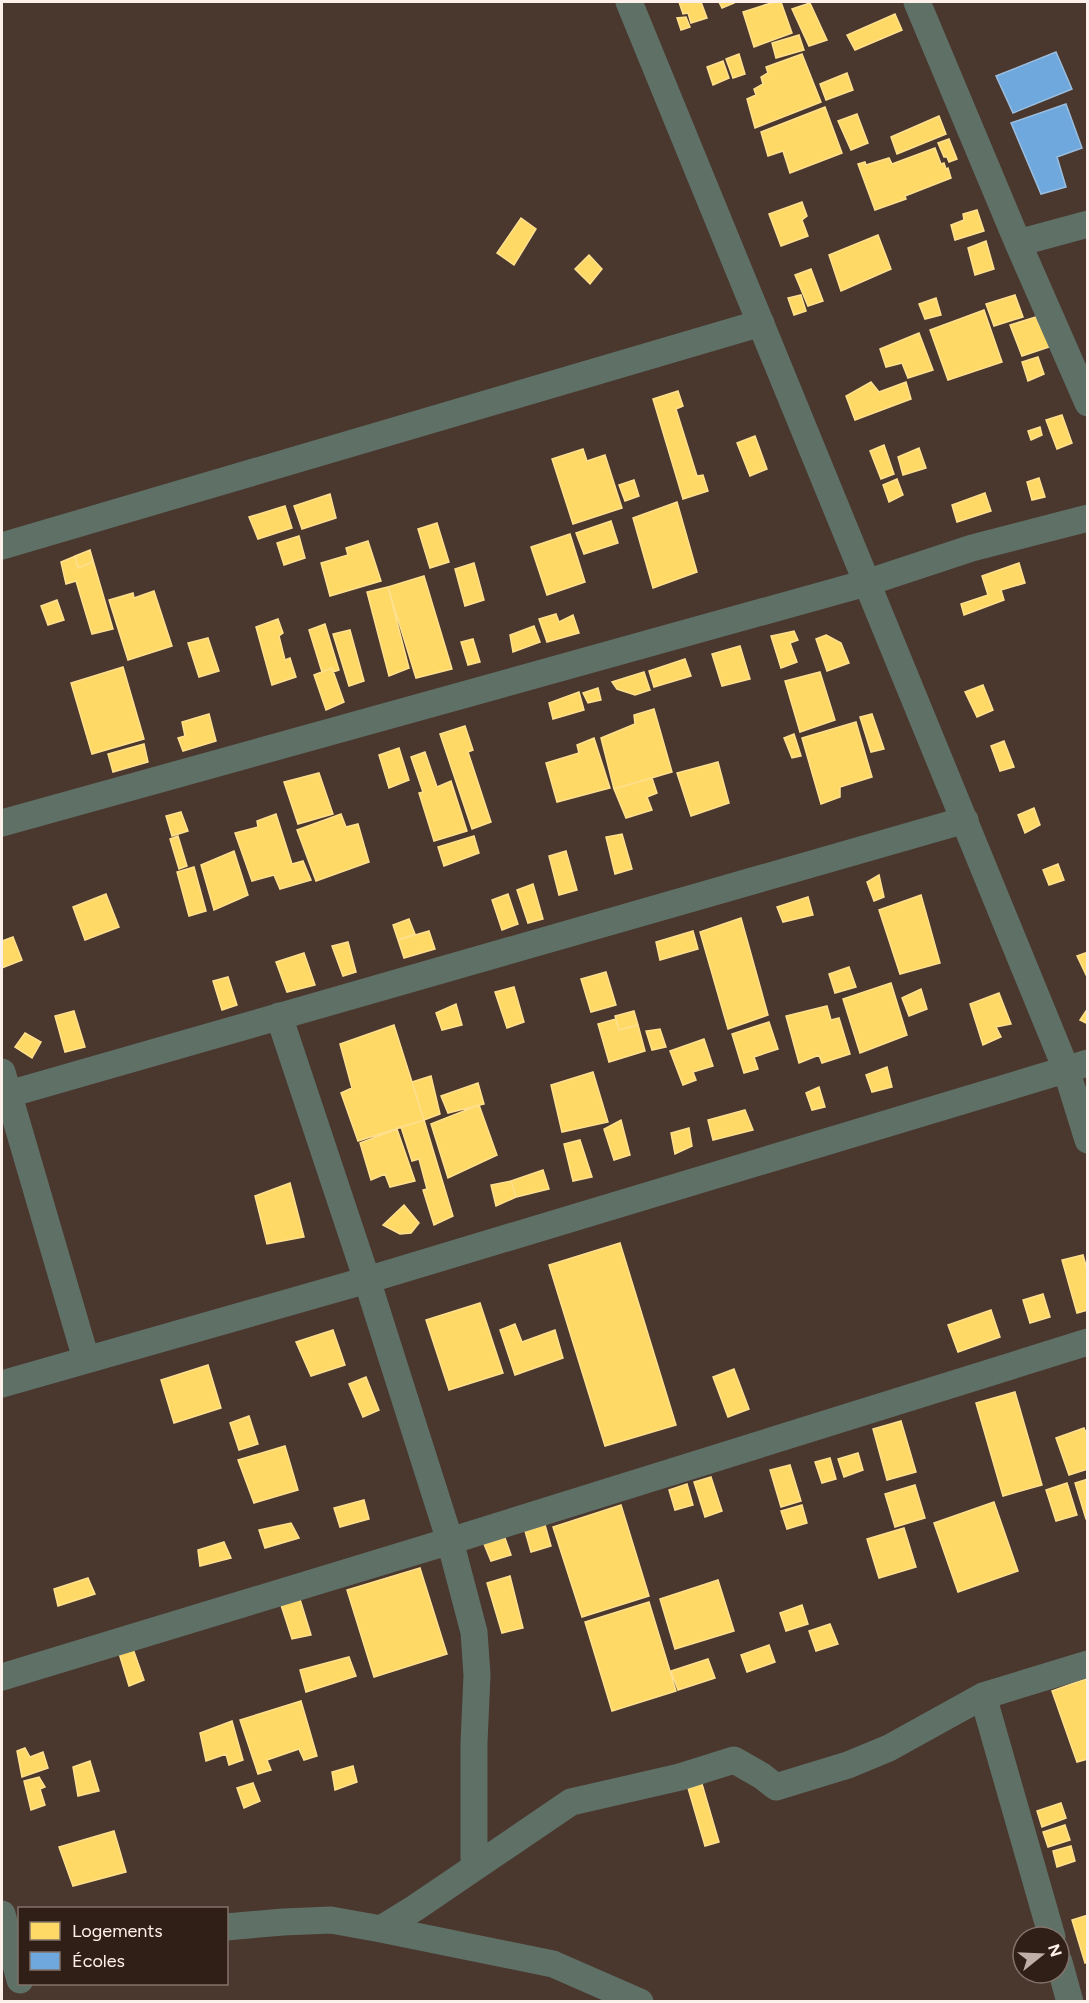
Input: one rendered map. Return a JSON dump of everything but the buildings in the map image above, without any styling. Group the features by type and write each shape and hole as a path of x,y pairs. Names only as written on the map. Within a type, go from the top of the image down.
{"street":[{"path":"629,2 964,820 1077,1066 1088,1140"},
{"path":"917,2 1088,403"},
{"path":"1018,243 1088,224"},
{"path":"2,546 760,323"},
{"path":"2,823 866,583 972,548 1088,518"},
{"path":"86,1359 4,1087 279,1016 964,820"},
{"path":"279,1016 367,1280 450,1541 474,1632 476,1656 474,1867"},
{"path":"2,1384 367,1280 1077,1066"},
{"path":"2,1677 450,1541 1088,1342"},
{"path":"381,1929 571,1802 681,1777 734,1760 776,1787 848,1765 889,1748 983,1696 1088,1664"},
{"path":"983,1696 1049,1925"},
{"path":"2,1914 18,1975"},
{"path":"228,1927 331,1920 381,1929 554,1964 640,2001"},
{"path":"21,1985 26,2001"},
{"path":"1065,1985 1070,2001"}]}
